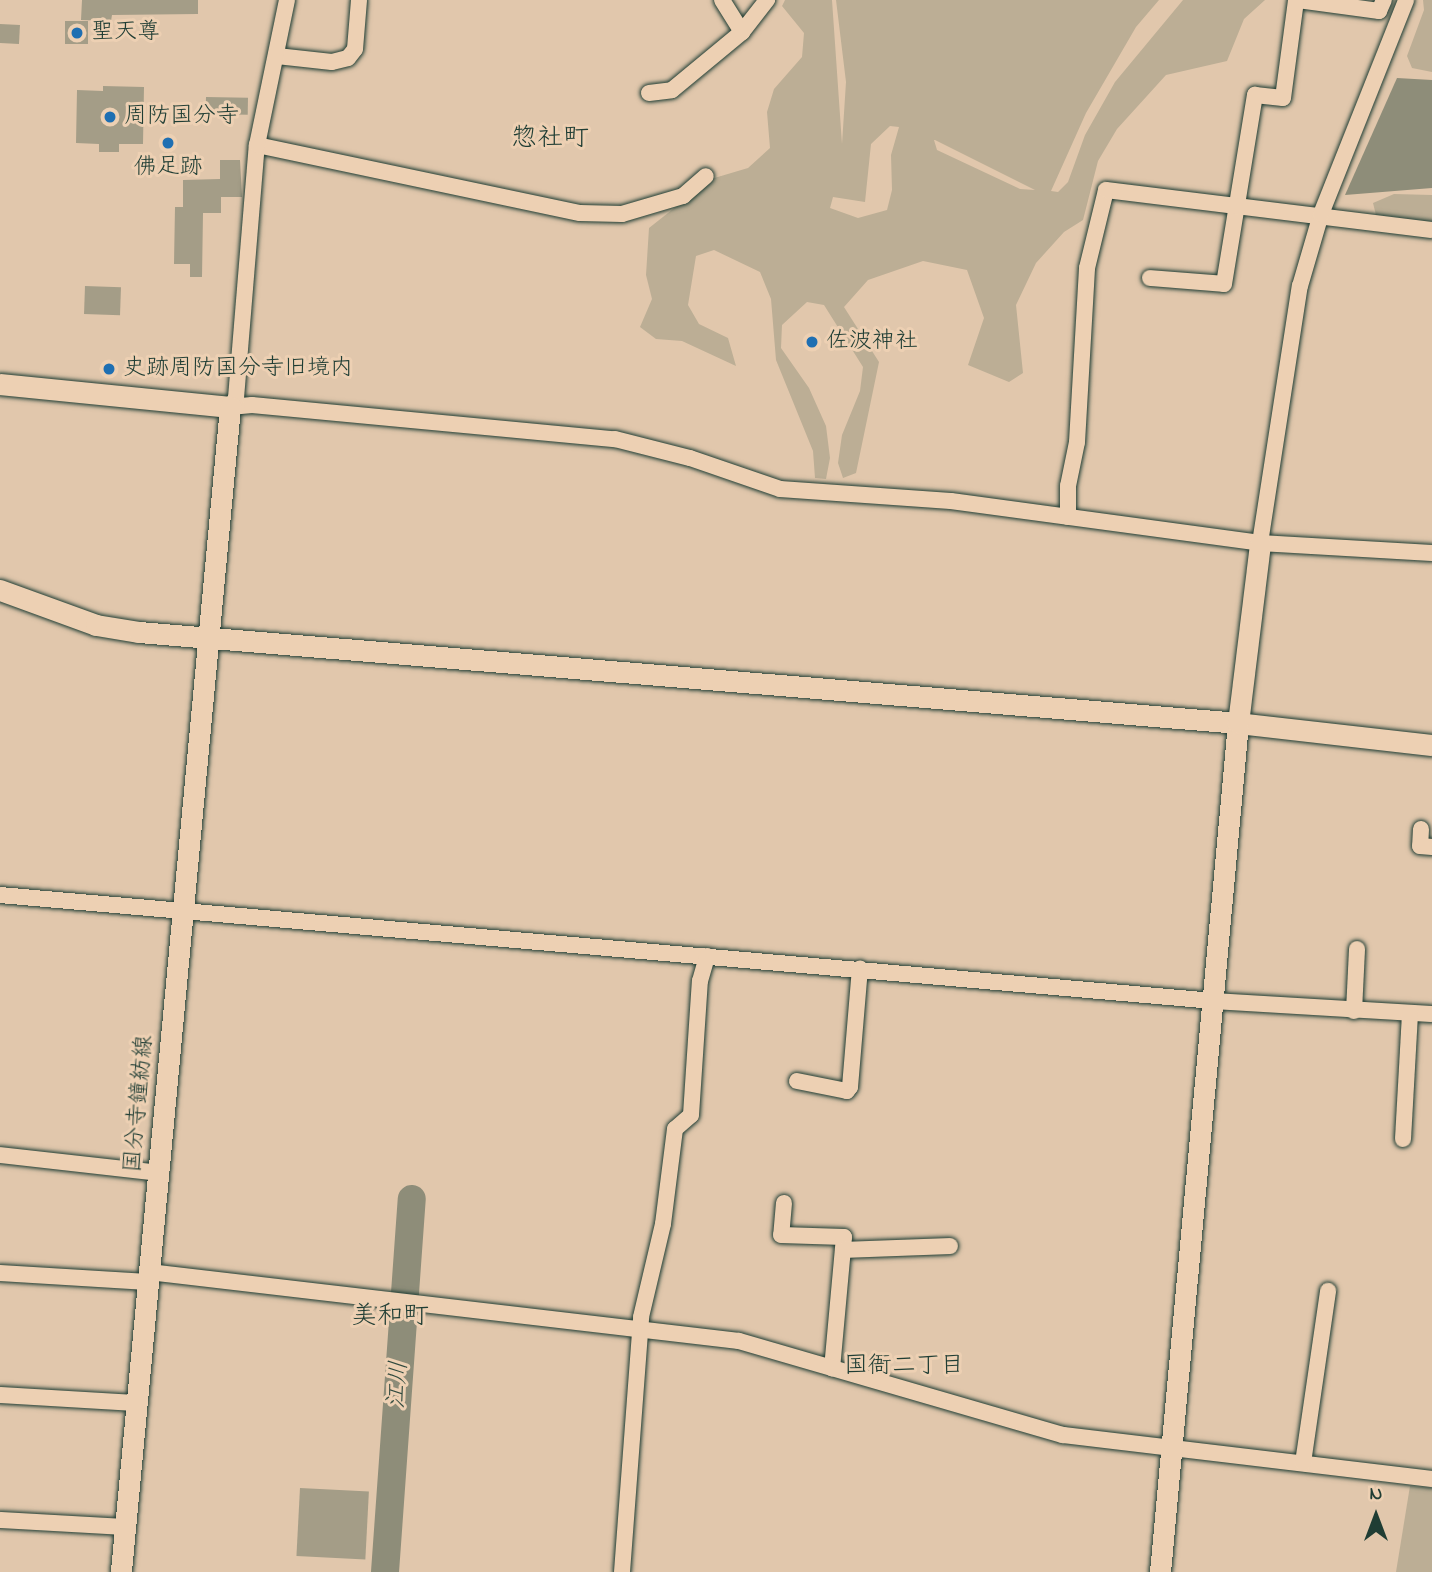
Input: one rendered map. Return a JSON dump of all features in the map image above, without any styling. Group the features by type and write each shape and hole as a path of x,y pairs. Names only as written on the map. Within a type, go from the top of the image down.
{"street":[{"path":"230,407 236,398 257,145 287,0"},
{"path":"277,56 332,62 348,58 355,49 359,0"},
{"path":"722,0 742,32"},
{"path":"649,93 672,90 742,32 767,0"},
{"path":"1150,278 1224,284 1239,207 1255,95 1283,98 1297,0 1379,11 1384,0"},
{"path":"1160,1572 1238,723 1260,543 1300,286 1321,214 1406,0"},
{"path":"257,145 580,213 622,214 683,196 706,176"},
{"path":"1069,517 1069,486 1077,442 1087,268 1106,190 1239,207 1321,214 1432,230"},
{"path":"0,384 230,407 252,405 615,439 690,458 780,489 951,501 1260,543 1432,553"},
{"name":"国分寺鐘紡線","path":"121,1572 148,1277 161,1173 182,911 230,407"},
{"path":"0,590 96,625 209,640 1238,723 1432,746"},
{"path":"1421,829 1420,846 1432,847"},
{"path":"0,895 860,968 1213,1001 1432,1014"},
{"path":"1354,1011 1357,949"},
{"path":"622,1572 640,1331 663,1224 675,1129 691,1115 701,981 707,956"},
{"path":"797,1081 847,1091 850,1087 860,968"},
{"path":"1403,1139 1410,1013"},
{"path":"0,1155 161,1173"},
{"path":"784,1203 781,1234 844,1237 832,1368"},
{"path":"843,1250 950,1246"},
{"path":"0,1273 148,1277 739,1341 1063,1435 1432,1479"},
{"path":"1303,1463 1328,1291"},
{"path":"0,1395 136,1403"},
{"path":"0,1520 126,1527"}],"shaded area":[{"path":"785,0 832,0 842,144 846,82 836,0 1159,0 1136,27 1086,113 1051,191 1058,192 1068,182 1085,135 1115,82 1183,0 1265,0 1244,19 1227,61 1166,75 1117,129 1098,161 1083,220 1064,232 1036,263 1016,305 1023,373 1009,382 968,365 984,318 967,270 923,261 868,280 844,307 879,362 856,473 843,478 838,463 842,435 860,391 863,367 824,305 807,302 782,325 781,348 809,388 826,426 830,458 826,479 815,478 813,451 776,360 771,299 760,272 714,250 696,256 688,305 699,324 728,338 736,366 682,341 656,339 640,327 652,299 646,275 649,228 711,179 748,168 770,148 767,112 774,89 802,57 804,33 782,6","holes":["890,126 899,127 891,155 892,190 887,210 858,218 830,208 833,197 865,202 871,144","935,140 1035,190 1020,189 937,150"]},
{"path":"1423,0 1432,0 1432,72 1412,68 1407,56 1424,10"},
{"path":"1397,78 1432,80 1432,188 1345,195"},
{"path":"1394,194 1432,195 1432,224 1376,215 1373,203"},
{"path":"1410,1486 1432,1488 1432,1572 1396,1572"}],"building":[{"path":"82,0 198,0 198,14 112,15 111,21 81,20"},
{"name":"聖天尊","path":"65,21 88,21 88,44 65,44"},
{"path":"0,24 20,25 19,44 0,43"},
{"name":"周防国分寺","path":"103,86 144,87 143,144 119,144 119,152 99,152 99,144 76,143 77,90 103,91"},
{"path":"206,97 248,98 248,115 206,114"},
{"path":"220,160 240,160 242,197 221,197 221,213 203,213 202,277 190,277 190,264 174,264 175,207 183,207 183,180 220,179"},
{"path":"85,286 121,287 120,315 84,314"},
{"path":"300,1488 369,1492 365,1560 296,1556"}],"waterway":[{"name":"江川","path":"385,1572 412,1199"}],"place":[{"name":"聖天尊","path":"77,33"},
{"name":"周防国分寺","path":"110,117"},
{"name":"佛足跡","path":"168,143"},
{"name":"佐波神社","path":"812,342"},
{"name":"史跡周防国分寺旧境内","path":"109,369"}],"district":[{"name":"惣社町","path":"550,140"},
{"name":"美和町","path":"390,1318"},
{"name":"国衙二丁目","path":"904,1367"}]}
